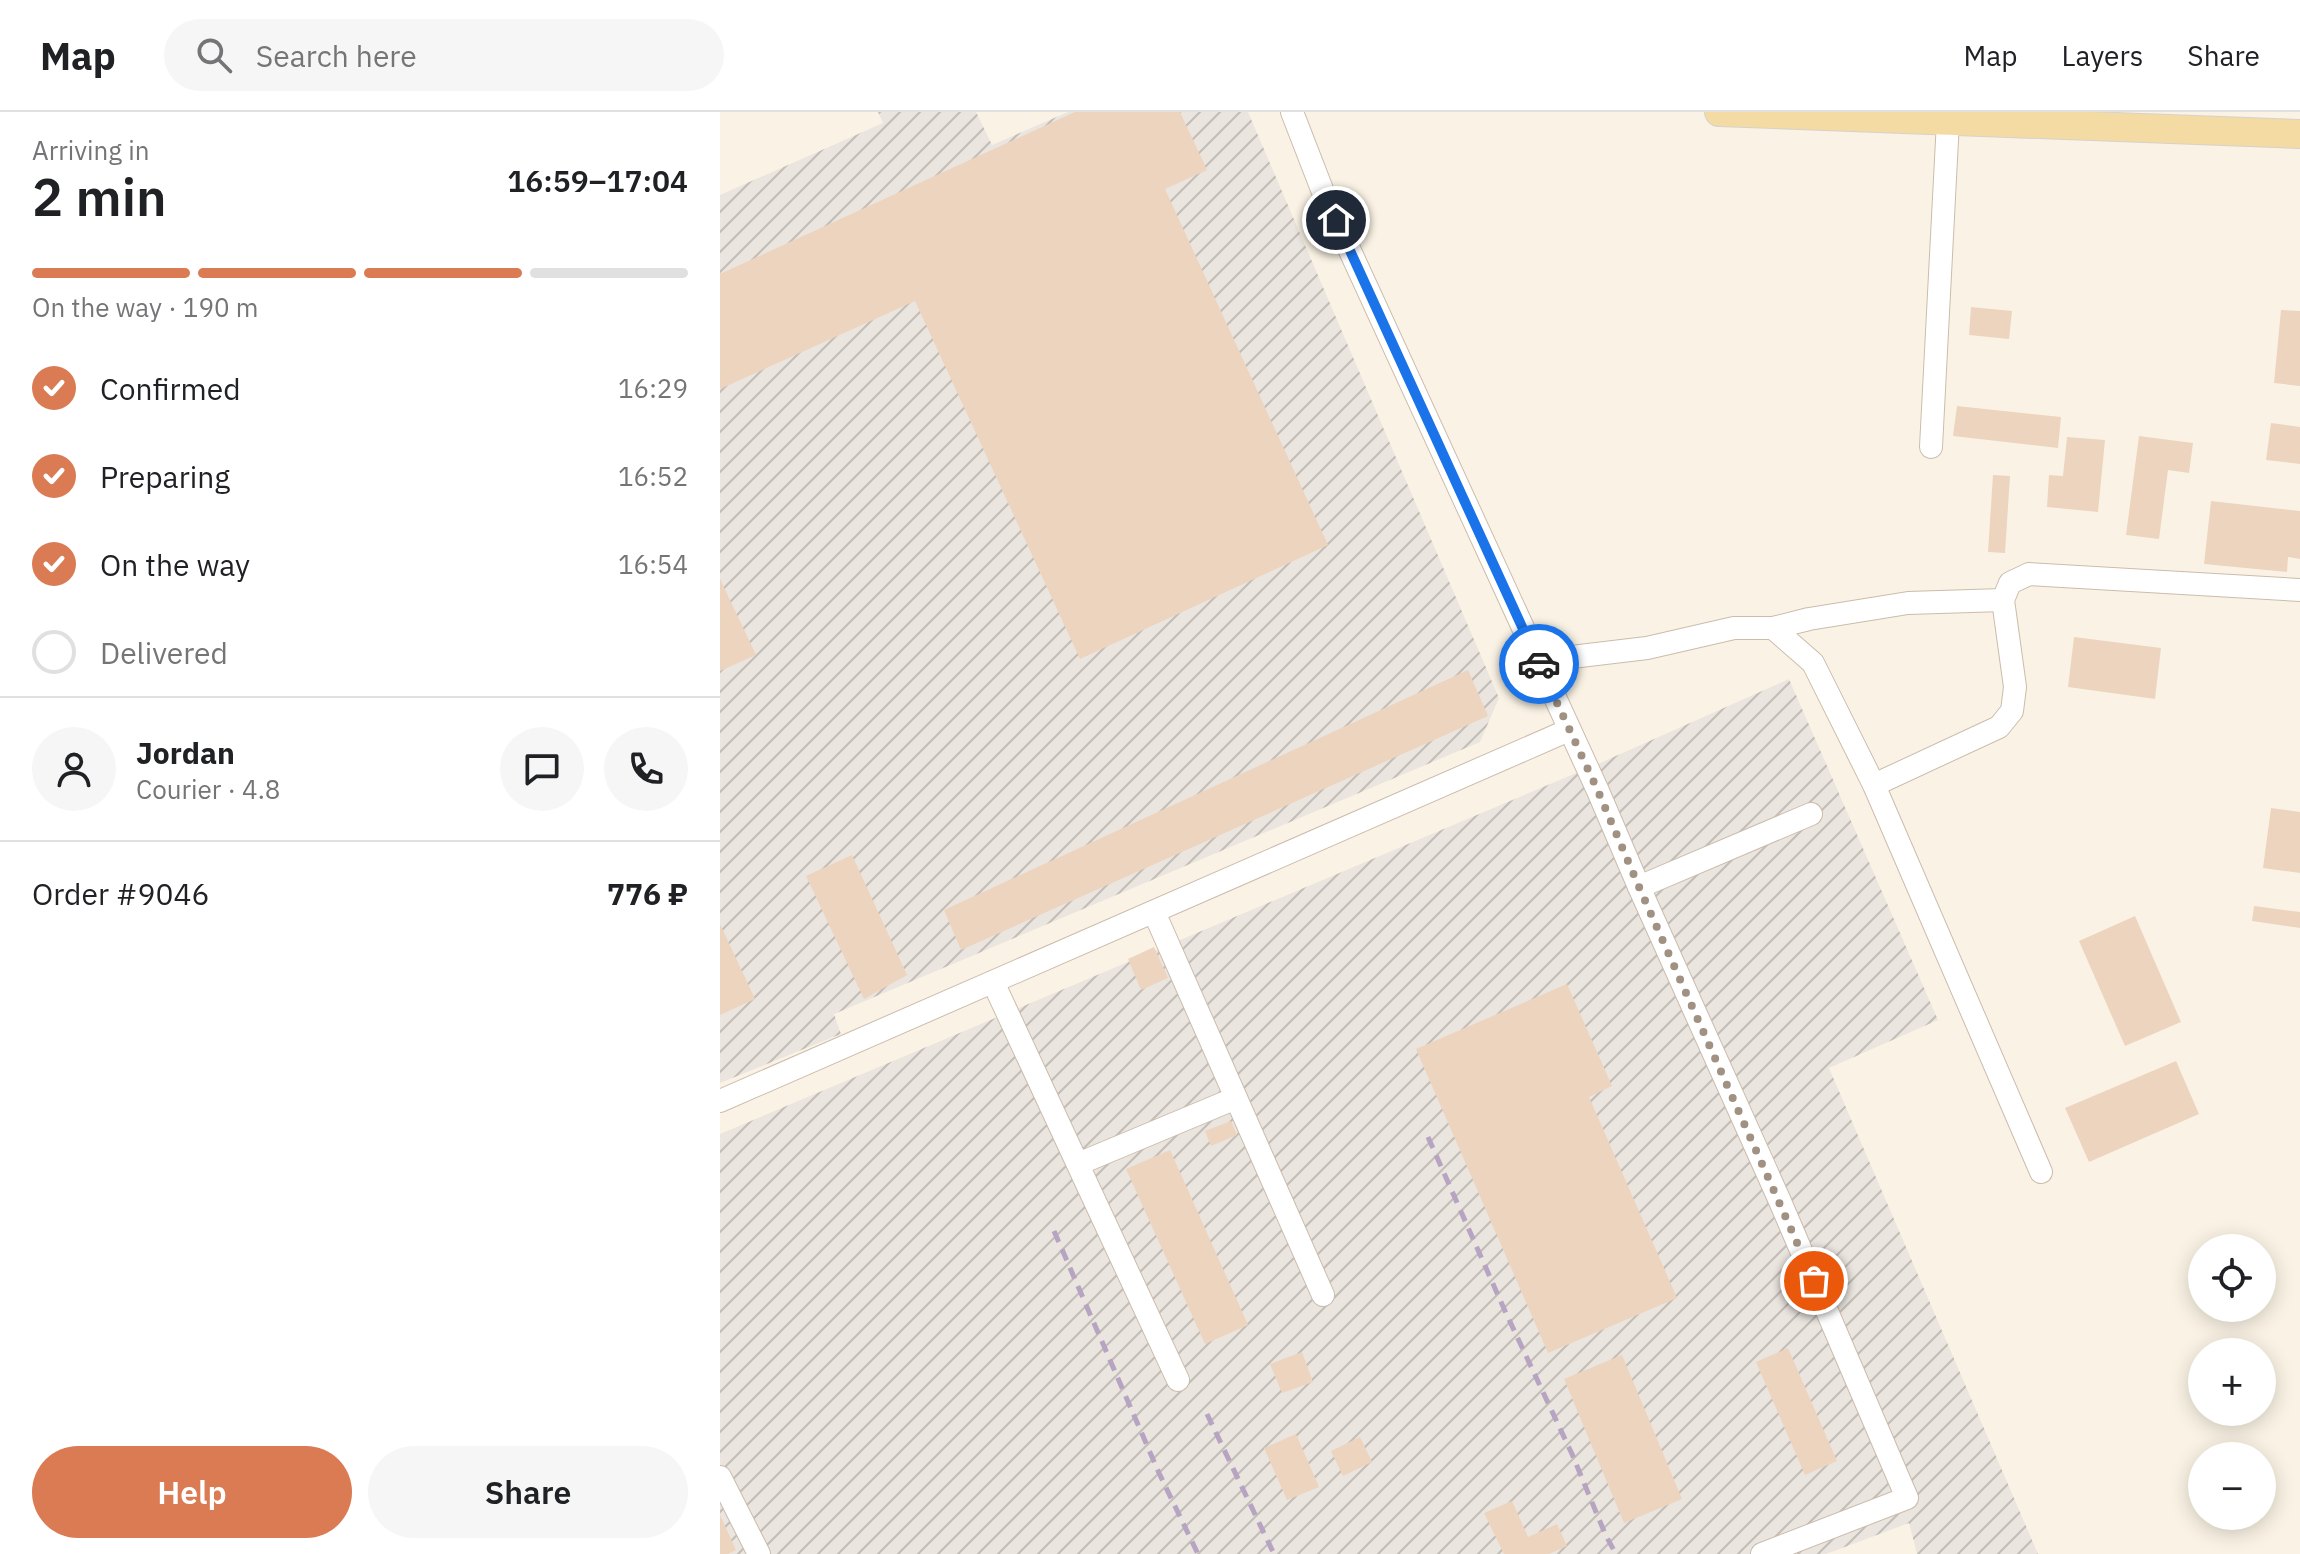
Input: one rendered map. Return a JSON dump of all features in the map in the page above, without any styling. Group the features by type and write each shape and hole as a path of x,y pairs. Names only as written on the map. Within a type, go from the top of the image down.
{"main road":[{"path":"1719,112 2300,134"}],"street":[{"path":"1292,112 1323,192 1598,791 1779,1199 1907,1498 1762,1554"},
{"path":"1931,447 1936,118"},
{"path":"1874,785 1999,727 2012,711 2015,687 2003,600 2010,583 2029,574 2300,590"},
{"path":"1538,661 1647,648 1734,628 1773,628 1908,603 2003,600"},
{"path":"1773,628 1813,663 1874,785 2041,1172"},
{"path":"720,1101 1569,730"},
{"path":"1639,887 1811,814"},
{"path":"1154,912 1323,1295"},
{"path":"993,982 1178,1380"},
{"path":"1078,1164 1236,1098"},
{"path":"720,1477 759,1554"}],"shaded area":[{"path":"878,112 976,112 992,145 1068,112 1248,112 1499,698 1480,742 834,1014 841,1034 720,1083 720,195 883,123"},
{"path":"1789,679 1938,1020 1829,1068 2038,1554 1917,1554 1909,1523 1826,1554 720,1554 720,1134 1600,763"}],"building":[{"path":"1075,112 1180,112 1207,170 1165,189 1328,545 1080,659 915,301 720,389 720,274"},
{"path":"1971,307 2012,311 2009,339 1969,335"},
{"path":"2281,310 2300,311 2300,386 2274,383"},
{"path":"1957,406 2061,417 2058,448 1953,436"},
{"path":"2271,423 2300,427 2300,464 2266,460"},
{"path":"2139,436 2193,443 2189,473 2168,470 2159,539 2126,535"},
{"path":"2067,437 2105,440 2098,512 2047,507 2049,475 2063,476"},
{"path":"1993,475 2010,476 2005,553 1988,552"},
{"path":"2211,501 2300,511 2300,559 2288,557 2287,572 2204,564"},
{"path":"720,579 756,655 720,671"},
{"path":"2074,637 2161,648 2155,699 2068,687"},
{"path":"1468,670 1488,716 961,950 944,910"},
{"path":"2271,808 2300,812 2300,873 2263,868"},
{"path":"852,855 907,975 864,999 806,876"},
{"path":"2254,906 2300,912 2300,928 2252,921"},
{"path":"2135,916 2181,1022 2125,1046 2079,941"},
{"path":"720,924 755,999 720,1015"},
{"path":"1154,947 1168,978 1141,990 1128,959"},
{"path":"1567,984 1612,1086 1589,1097 1677,1298 1548,1353 1416,1049"},
{"path":"2176,1061 2199,1114 2089,1162 2065,1108"},
{"path":"1231,1121 1237,1135 1211,1146 1205,1131"},
{"path":"1170,1150 1248,1325 1205,1344 1126,1169"},
{"path":"1788,1348 1837,1461 1805,1475 1756,1362"},
{"path":"1302,1352 1313,1382 1282,1393 1270,1364"},
{"path":"1622,1355 1682,1499 1624,1523 1564,1379"},
{"path":"1296,1434 1319,1487 1287,1500 1264,1448"},
{"path":"1360,1437 1372,1462 1343,1476 1331,1451"},
{"path":"1512,1501 1528,1537 1557,1524 1567,1546 1549,1554 1504,1554 1484,1513"},
{"path":"720,1515 736,1550 728,1554 720,1554"}],"railway":[{"path":"1428,1137 1616,1554"},
{"path":"1054,1231 1159,1473 1198,1554"},
{"path":"1207,1414 1274,1554"}],"way so far":[{"path":"1539,664 1814,1281"}],"route":[{"path":"1336,220 1539,664"}]}
